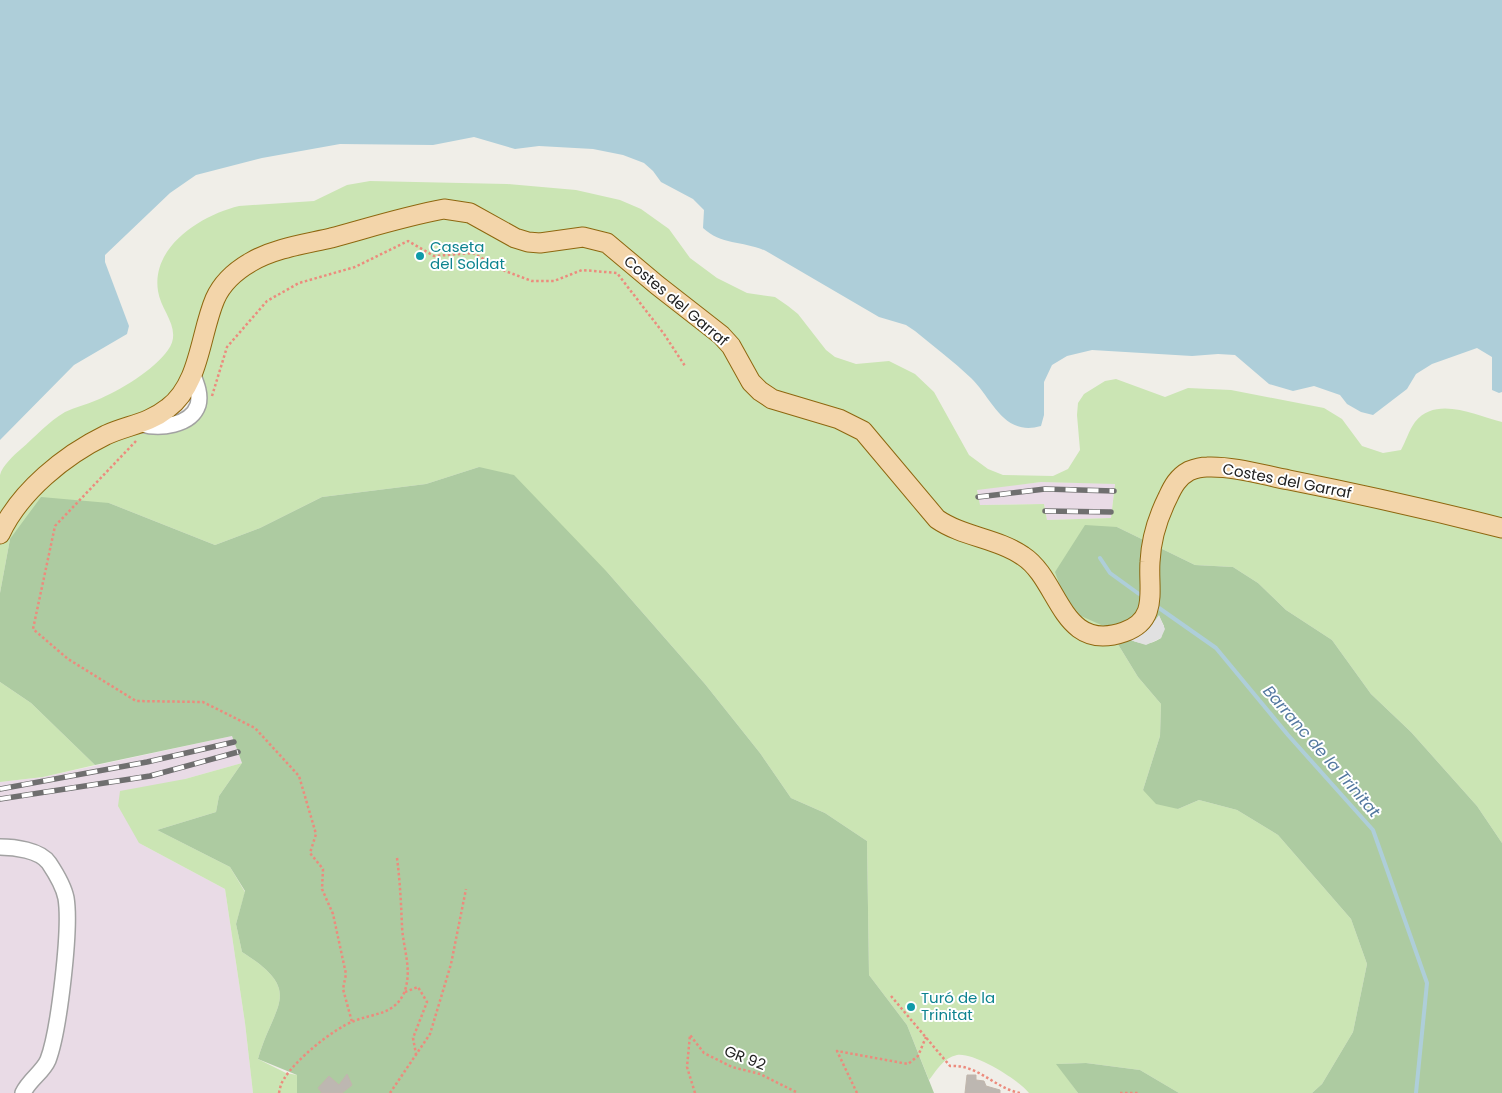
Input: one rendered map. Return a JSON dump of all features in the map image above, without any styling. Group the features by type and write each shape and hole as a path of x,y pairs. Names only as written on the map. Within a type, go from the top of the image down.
{"main road":[{"name":"Costes del Garraf","path":"0,534 13,512 27,495 70,456 107,435 143,432 170,407 186,388 216,298 228,280 252,261 271,253 425,212 444,209 470,213 515,238 528,242 540,243 583,237 608,243 657,285 721,335 731,346 751,382 760,391 772,399 839,419 863,431 937,519 949,528 1023,556 1034,565 1046,580 1060,608 1071,622 1086,632 1103,636 1131,630 1140,624 1148,612 1151,592 1150,562 1153,536 1162,510 1180,477 1196,468 1228,468 1311,484 1502,528"}],"lane":[{"path":"0,847 21,848 48,862 66,896 66,927 57,1021 47,1061 28,1082 23,1093"}],"path":[{"path":"212,398 227,347 266,301 299,283 355,267 408,241 434,256 474,253 505,270 532,281 554,281 582,270 617,273 664,334 685,366"},
{"path":"143,432 54,526 33,629 68,659 136,701 203,702 255,728 299,776 316,834 310,853 324,869 322,889 333,914 346,974 343,989 352,1022"},
{"path":"279,1093 283,1079 318,1044 352,1022 388,1012 397,1005 404,992 409,967 404,948 402,896 397,858"},
{"path":"390,1093 430,1034 451,964 466,890"},
{"path":"404,992 418,987 427,1002 413,1038 416,1056"},
{"path":"891,996 950,1066 962,1065 972,1068 1000,1086 1020,1093"},
{"name":"GR 92","path":"695,1093 687,1066 690,1035 704,1053 732,1067 760,1074 798,1093"},
{"path":"857,1093 837,1051 908,1064 918,1056 926,1037"},
{"path":"1120,1093 1139,1093"}],"shaded area":[{"path":"1041,482 1115,483 1111,518 1047,520 1044,504 979,505 977,489"},
{"path":"1159,615 1165,629 1161,638 1146,645 1130,640 1148,630"},
{"path":"232,736 242,763 185,779 139,843 225,889 245,1023 253,1093 0,1093 0,782 43,777"}],"green space":[{"path":"370,181 507,184 576,190 620,200 641,209 669,229 690,258 717,278 747,293 775,297 788,306 798,314 826,350 835,357 856,364 889,361 915,374 934,392 969,455 988,469 1003,475 1053,476 1068,469 1080,450 1077,415 1078,403 1084,394 1105,381 1116,379 1165,397 1188,388 1231,390 1324,408 1342,419 1362,446 1383,453 1401,450 1415,422 1424,414 1434,410 1445,409 1469,412 1502,422 1502,843 1477,806 1411,732 1371,694 1332,640 1286,610 1258,583 1233,567 1195,565 1117,527 1108,628 1138,677 1161,704 1160,736 1143,790 1178,809 1199,800 1237,810 1278,835 1351,919 1367,964 1353,1032 1322,1084 1312,1093 1179,1093 1140,1070 1086,1063 1057,1064 1078,1093 1029,1093 1016,1081 996,1068 965,1055 957,1055 948,1059 929,1080 907,1025 869,975 867,841 825,813 791,798 760,753 705,684 608,573 479,467 426,484 322,497 260,528 215,545 109,503 10,539 0,593 1,472 15,454 59,416 69,410 106,396 145,372 162,358 172,342 173,335 170,320 158,291 158,275 162,260 171,247 195,225 225,210 239,206 314,201 347,185","holes":["202,382 183,426 141,434 169,419 183,407","1041,482 1115,484 1111,518 1047,520 1044,504 980,505 977,490"]},
{"path":"479,467 514,475 608,573 705,684 760,753 791,798 825,813 867,841 869,975 907,1025 934,1093 297,1093 297,1075 258,1059 280,1000 279,989 273,978 242,952 236,924 245,891 230,867 157,830 216,812 219,796 242,763 232,736 95,765 31,703 0,682 0,593 10,539 41,497 109,503 215,545 260,528 322,497 426,484"},
{"path":"1085,525 1117,527 1195,565 1233,567 1258,583 1286,610 1332,640 1371,694 1411,732 1477,806 1502,843 1502,1093 1312,1093 1322,1084 1353,1032 1367,964 1351,919 1278,835 1237,810 1199,800 1178,809 1156,804 1143,790 1160,736 1161,704 1138,677 1108,628 1081,616 1063,594 1055,572","holes":["1159,616 1164,626 1161,638 1153,642 1139,643 1131,640 1148,630"]},
{"path":"0,682 31,703 95,765 43,777 0,782"},
{"path":"242,763 219,796 216,812 157,830 230,867 245,892 236,924 242,952 273,978 279,989 280,1000 258,1059 286,1073 297,1075 297,1093 253,1093 245,1023 225,889 139,843 118,806 120,791 185,779"},
{"path":"1086,1063 1140,1070 1179,1093 1078,1093 1056,1064"}],"water":[{"path":"0,0 1502,0 1502,392 1499,393 1492,390 1492,357 1477,348 1432,364 1416,374 1407,389 1373,415 1361,412 1347,404 1340,395 1314,386 1293,391 1269,384 1235,355 1192,356 1092,350 1067,356 1052,365 1044,382 1044,415 1041,426 1028,428 1017,426 1000,414 971,378 906,325 879,317 766,251 725,240 710,233 703,228 704,210 693,199 661,182 644,163 623,155 593,149 539,146 515,149 474,137 433,145 340,144 262,158 196,175 170,193 105,255 105,262 129,326 127,334 74,365 0,440"}],"building":[{"path":"347,1074 352,1085 342,1093 322,1093 318,1088 329,1076 339,1085"},
{"path":"967,1075 976,1075 976,1080 984,1081 986,1086 1000,1090 1000,1093 965,1093"}],"waterway":[{"name":"Barranc de la Trinitat","path":"1100,558 1110,573 1139,594"},
{"name":"Barranc de la Trinitat","path":"1159,608 1216,648 1288,735 1373,830 1427,983 1416,1093"}],"railway":[{"path":"978,497 1045,489 1114,491"},
{"path":"1045,511 1111,512"},
{"path":"0,789 147,762 234,742"},
{"path":"0,799 150,776 238,752"}],"place":[{"name":"Caseta del Soldat","path":"420,256"},
{"name":"Turó de la Trinitat","path":"911,1007"}]}
